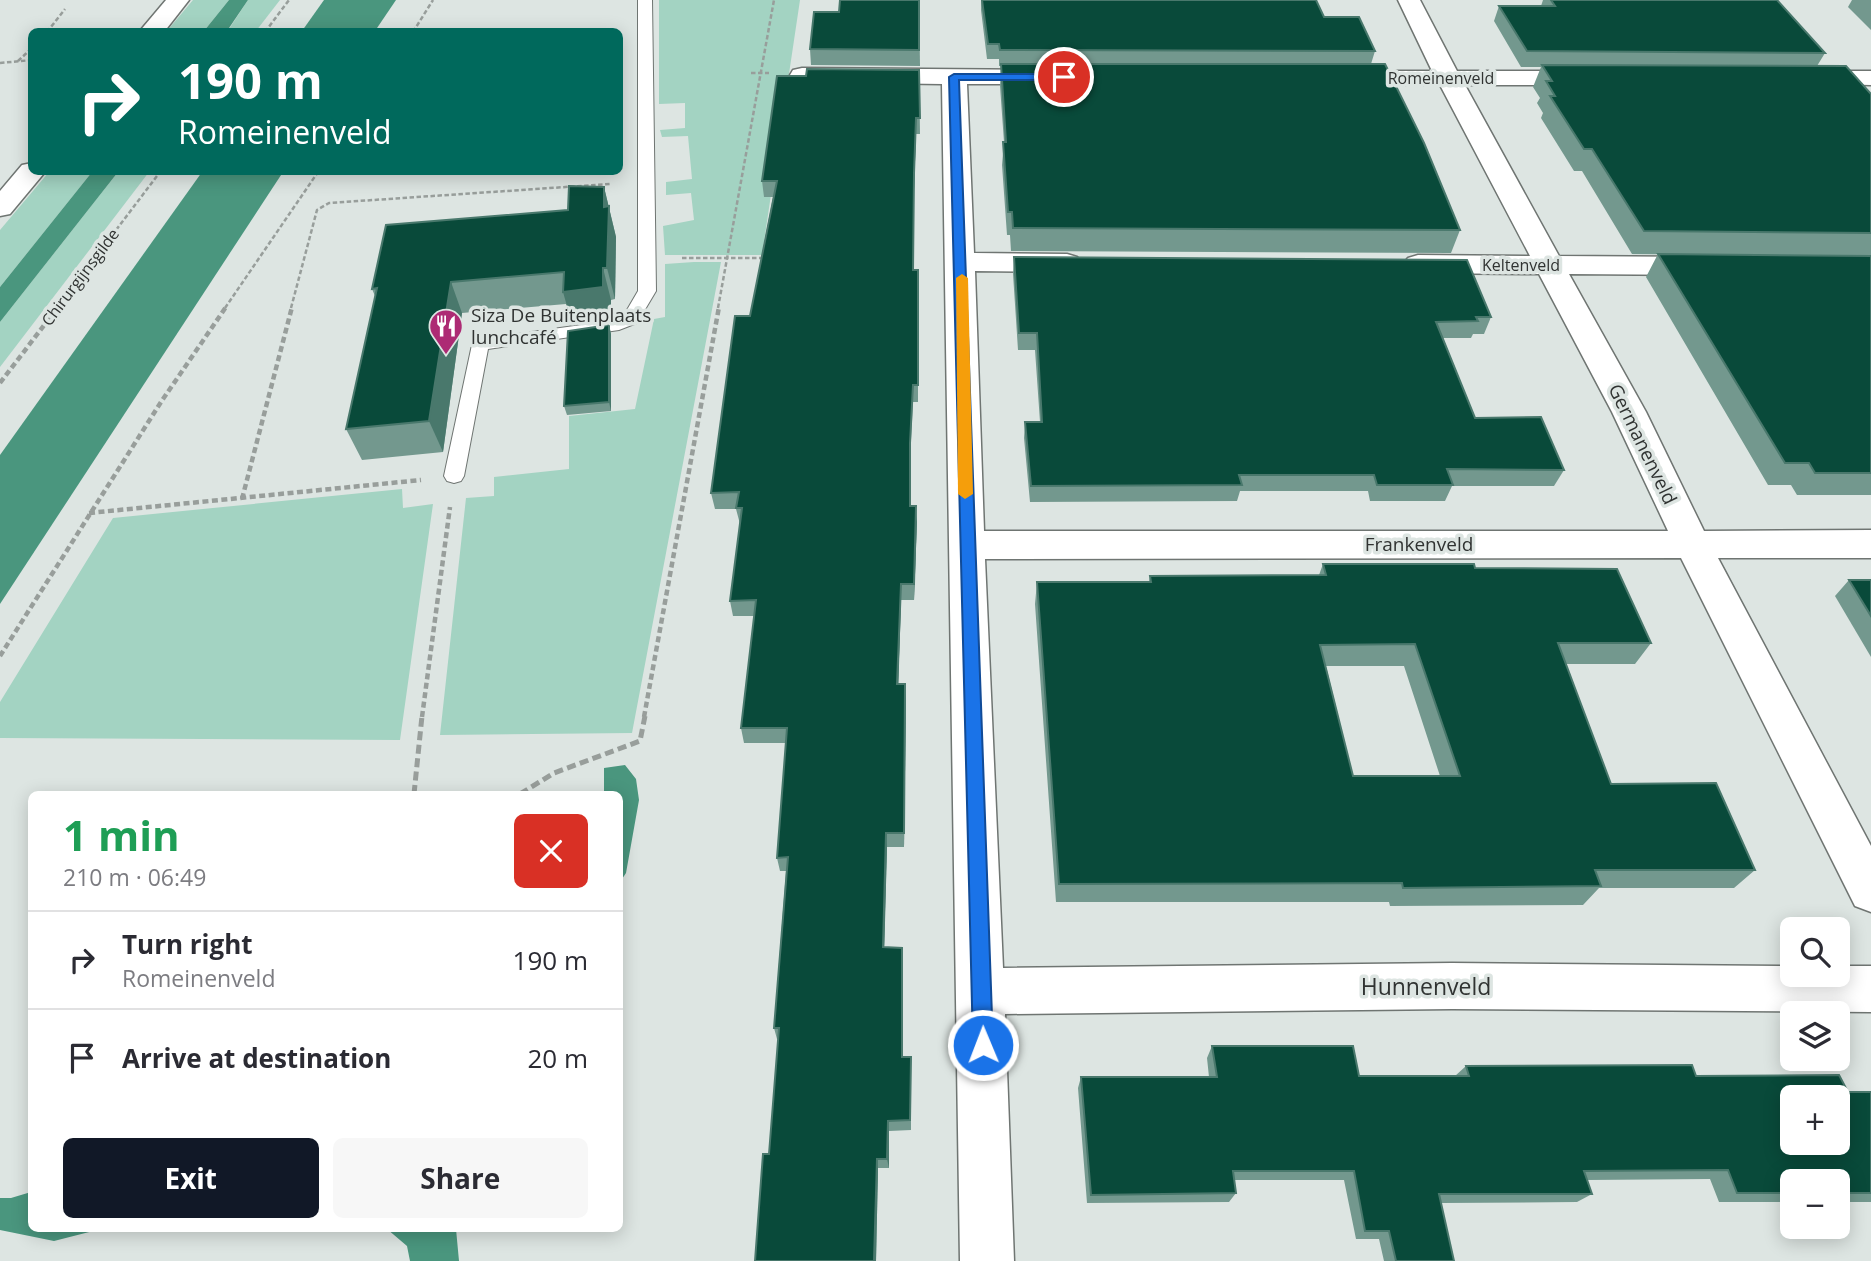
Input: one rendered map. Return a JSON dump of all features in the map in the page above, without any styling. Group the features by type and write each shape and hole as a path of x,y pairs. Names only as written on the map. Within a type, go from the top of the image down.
{"street":[{"path":"154,28 178,0"},
{"name":"Germanenveld","path":"1409,0 1448,78 1629,412 1692,543 1871,891"},
{"path":"802,75 1078,78"},
{"path":"954,77 961,262 966,545 982,991 987,1261"},
{"name":"Romeinenveld","path":"1311,78 1616,78"},
{"path":"1784,78 1870,79"},
{"path":"0,208 29,175"},
{"path":"961,262 1098,263"},
{"name":"Keltenveld","path":"1386,264 1732,266"},
{"name":"Frankenveld","path":"966,545 1871,544"},
{"name":"Hunnenveld","path":"982,991 1452,986 1871,989"}],"lane":[{"path":"454,476 480,344 613,326 631,319 647,291 645,0"}],"path":[{"path":"268,28 289,0"},
{"path":"416,28 433,0"},
{"path":"525,791 554,773 640,741 774,0"},
{"path":"50,28 65,9"},
{"path":"18,61 28,52"},
{"path":"0,63 28,60"},
{"name":"Chirurgijnsgilde","path":"0,383 158,175"},
{"path":"0,656 161,402 316,175"},
{"path":"242,499 317,210 329,203 646,182"},
{"path":"647,261 768,258"},
{"path":"89,513 454,476 427,671 414,791"}],"shaded area":[{"path":"193,0 229,0 206,28 169,28"},
{"path":"229,0 248,0 229,28 206,28"},
{"path":"248,0 280,0 258,28 230,28"},
{"path":"324,0 396,0 377,28 304,28"},
{"path":"659,0 800,0 762,255 665,255 663,226 694,220 691,193 666,195 666,182 692,179 688,136 662,137 660,130 685,128 685,103 659,104"},
{"path":"46,175 90,175 0,287 0,230"},
{"path":"90,175 116,175 0,322 0,287"},
{"path":"116,175 147,175 0,367 0,322"},
{"path":"200,175 281,175 0,604 0,455"},
{"path":"721,262 632,733 440,735 466,498 494,496 494,477 569,469 569,416 635,409 654,319 665,317 665,264"},
{"path":"402,489 403,508 433,504 400,740 0,738 0,702 113,518"},
{"path":"625,765 636,779 639,800 623,878 623,791 604,791 604,768"},
{"path":"28,1193 28,1232 89,1232 54,1241 0,1230 0,1198"},
{"path":"391,1232 456,1232 459,1261 410,1261 407,1246"}],"building":[{"path":"840,0 919,0 919,50 810,49 814,12 839,12"},
{"path":"982,0 1316,0 1324,17 1359,17 1375,51 1000,50 999,44 988,44"},
{"path":"1551,0 1777,0 1825,53 1527,51 1499,6 1555,6"},
{"path":"1001,64 1385,64 1424,143 1460,230 1013,228 1012,212 1008,212"},
{"path":"1542,65 1846,66 1871,94 1871,233 1644,231 1592,149 1584,149 1550,96 1555,96 1546,81 1552,81"},
{"path":"807,69 919,70 920,118 916,118 913,270 918,270 918,385 913,385 910,443 910,506 916,506 914,584 901,584 897,684 905,684 904,833 886,833 883,947 902,948 902,1057 911,1057 910,1120 888,1121 887,1159 877,1159 874,1261 755,1261 763,1154 769,1154 779,1028 774,1028 788,857 777,858 787,728 741,728 756,600 730,601 742,508 736,508 739,492 711,493 735,316 750,316 777,181 762,181 777,76 806,76"},
{"path":"569,186 604,187 604,207 609,206 607,268 603,268 603,287 563,292 564,272 451,282 429,421 346,429 377,288 372,289 386,225 568,210"},
{"path":"1658,254 1871,256 1871,473 1815,473 1809,463 1785,463"},
{"path":"1014,257 1467,260 1491,317 1476,317 1478,321 1436,322 1475,418 1541,417 1564,470 1447,469 1453,485 1377,485 1374,475 1239,475 1242,485 1031,486 1025,422 1042,422 1037,333 1019,333"},
{"path":"609,325 609,402 564,406 568,331"},
{"path":"1323,564 1474,564 1475,568 1617,569 1651,643 1558,643 1611,784 1716,783 1755,870 1595,870 1601,886 1403,888 1402,883 1059,884 1037,582 1151,582 1150,576 1326,575","holes":["1415,644 1460,776 1353,776 1320,645"]},
{"path":"1849,580 1871,580 1871,616"},
{"path":"1212,1046 1353,1046 1359,1076 1469,1076 1466,1066 1692,1065 1696,1076 1839,1075 1844,1085 1780,1085 1780,1155 1850,1155 1850,1092 1871,1092 1871,1193 1850,1193 1850,1169 1780,1169 1780,1193 1737,1193 1728,1170 1584,1171 1592,1194 1439,1194 1454,1261 1396,1261 1389,1231 1365,1231 1354,1171 1233,1171 1236,1193 1091,1195 1081,1077 1217,1077"}],"slow traffic":[{"path":"962,278 965,494"}],"place":[{"name":"Siza De Buitenplaats lunchcafé","path":"446,356"}],"route":[{"path":"983,1045 954,77 1064,77"}]}
